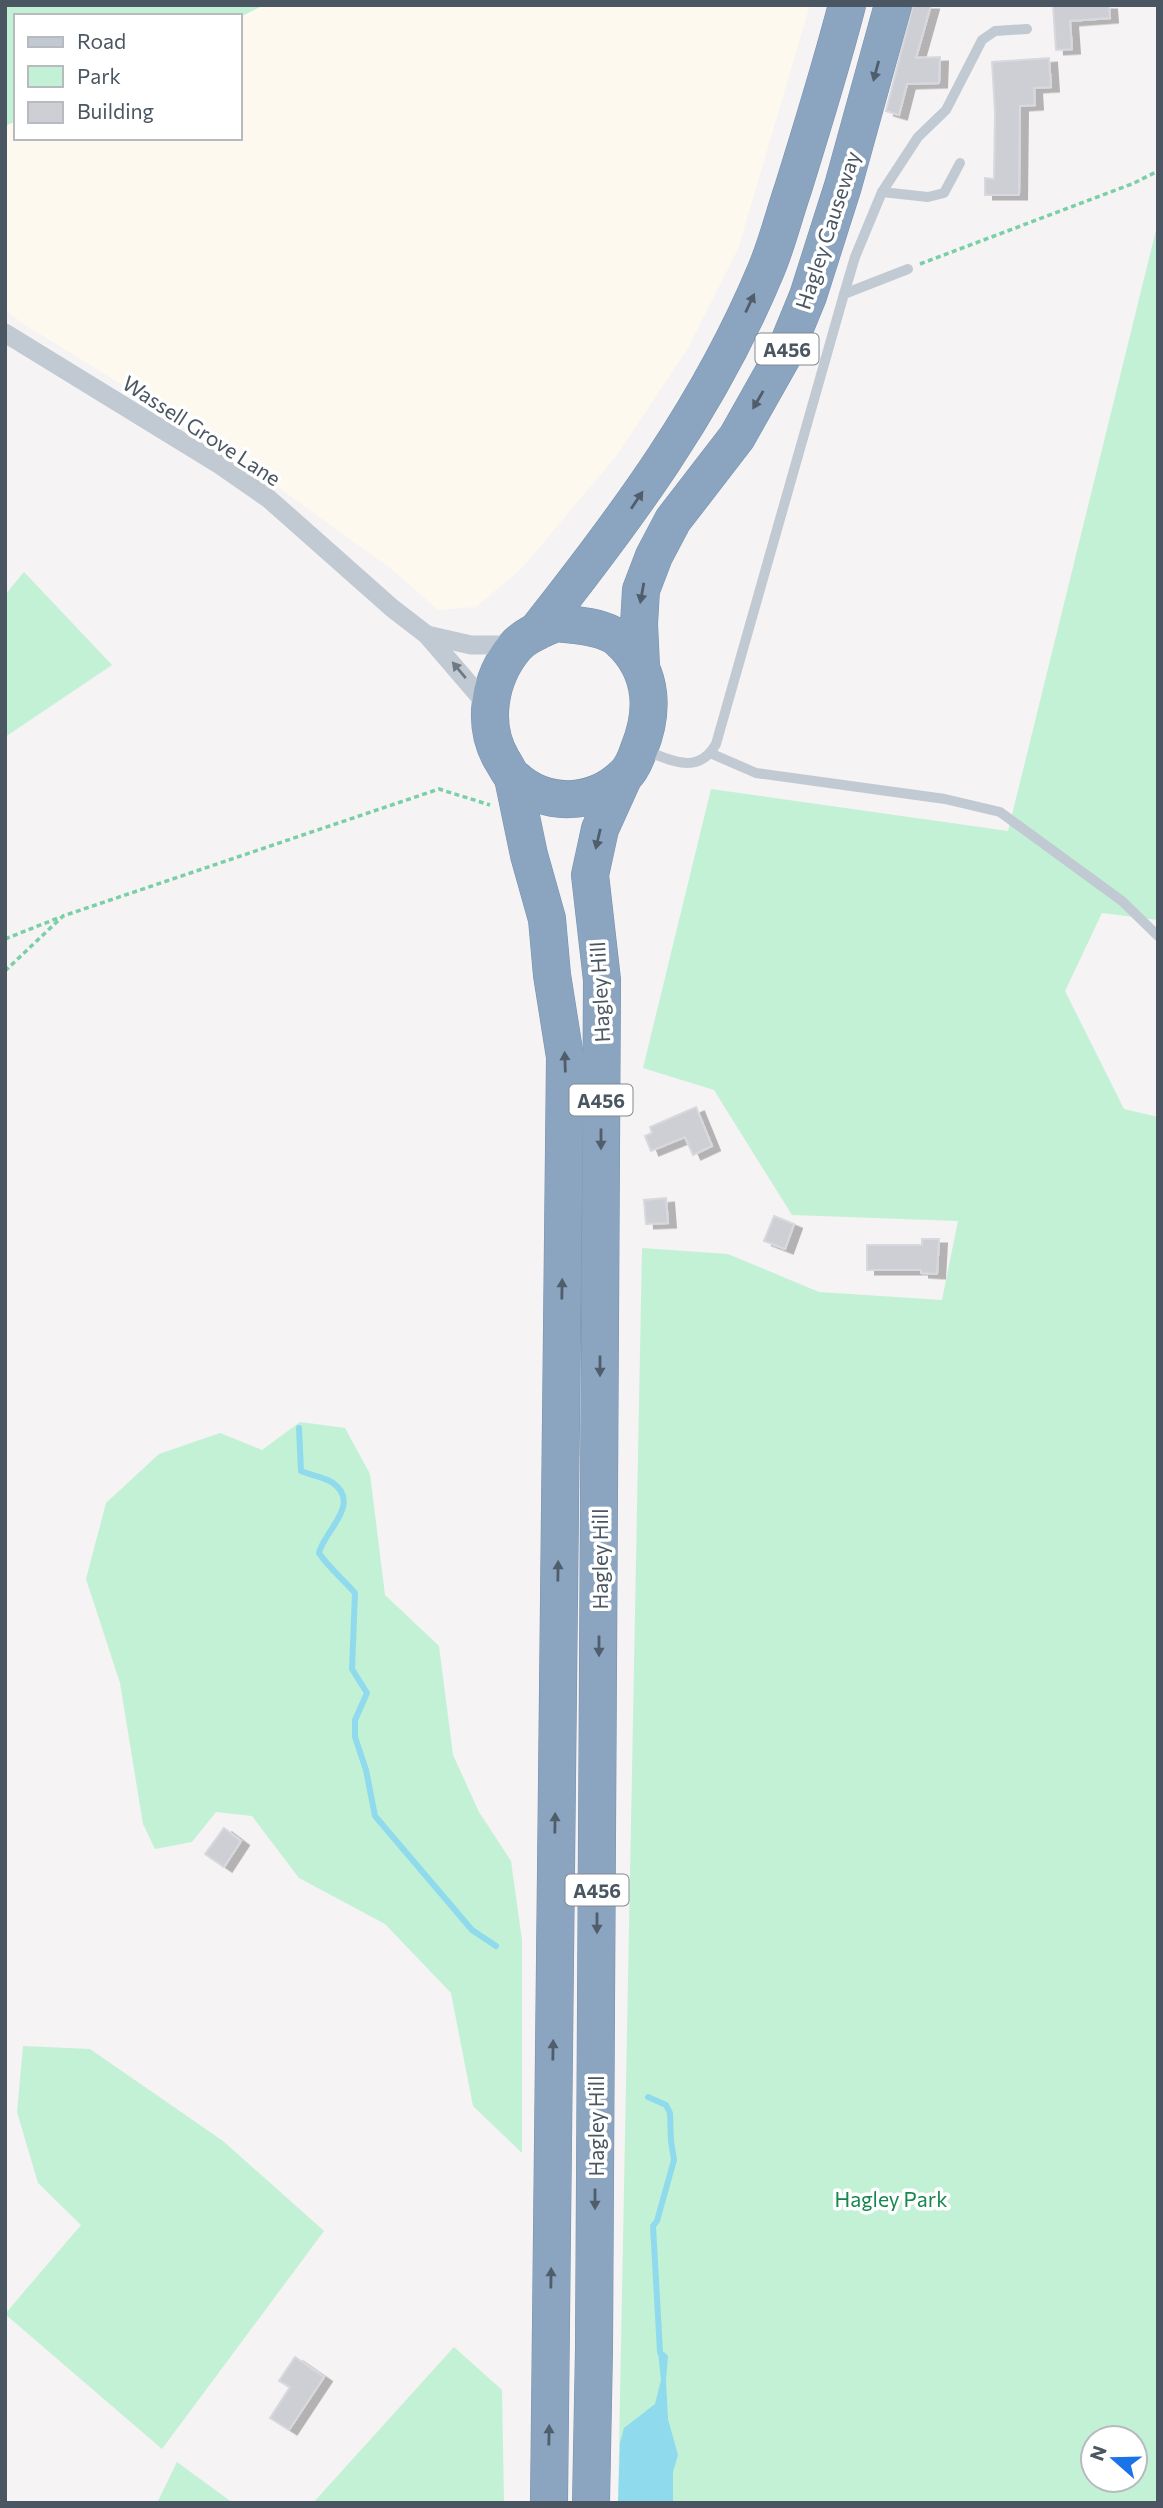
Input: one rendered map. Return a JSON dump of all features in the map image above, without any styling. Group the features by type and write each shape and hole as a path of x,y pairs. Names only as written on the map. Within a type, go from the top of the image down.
{"highway":[{"name":"A456","path":"526,638 637,500 696,411 735,337 767,268 847,5"},
{"name":"Hagley Causeway","path":"640,666 639,624 641,590 645,579 673,520 737,437 785,352 808,296 843,186 893,5"},
{"path":"556,623 580,625 615,636 640,666 648,690 648,726 632,762 604,790 586,798 564,801 543,796 513,778 495,748 488,706 506,660 526,638 556,623"},
{"name":"Hagley Hill","path":"591,2503 602,980 590,875 600,829 632,762"},
{"name":"Hagley Hill","path":"513,778 547,919 552,975 565,1057 549,2503"}],"street":[{"name":"Wassell Grove Lane","path":"5,333 219,465 269,499 392,608 427,635 488,706"},
{"name":"Wassell Grove Lane","path":"427,635 471,645 526,638"}],"lane":[{"path":"632,762 695,762 710,753 716,744 855,257 882,192 918,137 946,110 982,40 995,31 1027,29"},
{"path":"882,192 928,197 944,193 960,163"},
{"path":"844,294 908,269"},
{"path":"710,753 757,773 945,799 1000,812 1122,901 1158,936"}],"path":[{"path":"908,269 1132,184 1158,171"},
{"path":"5,939 63,916 439,789 521,815"},
{"path":"5,971 63,916"}],"shaded area":[{"path":"264,5 810,5 738,249 688,348 617,455 523,567 476,607 438,610 394,571 220,445 5,310 5,126 14,122 14,140 242,140 242,16"}],"green space":[{"path":"5,5 264,5 242,16 14,14 14,122 5,126"},
{"name":"Hagley Park","path":"1158,222 1158,920 1102,913 1065,991 1124,1109 1158,1117 1158,2503 618,2503 642,1248 728,1254 819,1292 942,1300 958,1221 792,1215 714,1090 643,1068 711,789 1008,831"},
{"path":"24,572 112,665 5,737 5,595"},
{"path":"300,1422 345,1428 370,1474 385,1595 439,1646 453,1755 479,1812 511,1861 522,1940 522,2153 473,2106 451,1993 385,1924 299,1878 252,1816 216,1812 192,1842 155,1849 143,1824 120,1683 86,1579 106,1503 159,1454 220,1433 262,1450"},
{"path":"23,2046 90,2049 223,2141 324,2231 162,2449 5,2314 81,2225 38,2183 17,2112"},
{"path":"454,2347 502,2390 504,2503 313,2503"},
{"path":"177,2462 233,2503 157,2503"}],"water":[{"path":"658,2352 664,2352 668,2356 668,2419 678,2455 673,2472 673,2503 618,2503 620,2443 624,2428 655,2404 661,2380"}],"building":[{"path":"913,5 931,5 916,58 940,57 939,83 907,84 899,115 886,111"},
{"path":"1053,5 1109,5 1110,18 1070,21 1072,49 1056,50"},
{"path":"1049,58 1051,87 1034,88 1035,105 1020,106 1019,195 985,195 985,178 994,179 995,112 992,62"},
{"path":"696,1107 712,1146 693,1155 685,1137 651,1151 645,1136 652,1133 650,1127"},
{"path":"666,1198 668,1223 646,1224 644,1200"},
{"path":"774,1216 794,1224 785,1249 764,1241"},
{"path":"922,1239 939,1239 937,1274 921,1273 921,1270 867,1270 867,1245 922,1245"},
{"path":"224,1828 241,1841 224,1867 205,1854"},
{"path":"295,2357 324,2377 289,2430 270,2418 290,2387 279,2381"}],"waterway":[{"path":"299,1428 301,1471 333,1483 341,1491 344,1500 339,1518 319,1553 355,1593 352,1669 367,1693 355,1720 355,1737 366,1770 375,1816 472,1930 496,1946"},
{"path":"648,2097 666,2105 670,2113 674,2160 657,2221 653,2226 660,2352"}]}
